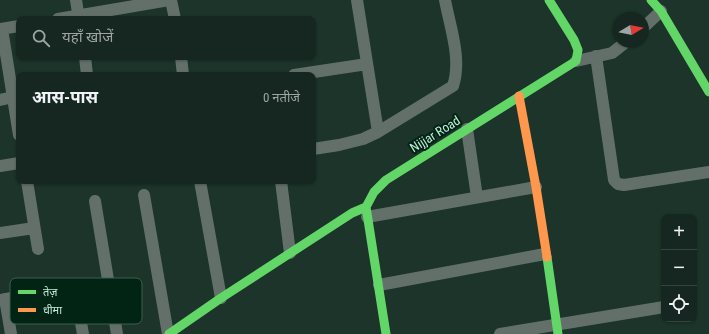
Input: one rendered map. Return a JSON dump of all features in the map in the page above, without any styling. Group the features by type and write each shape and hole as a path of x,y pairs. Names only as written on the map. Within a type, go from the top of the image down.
{"street":[{"path":"76,0 79,16"},
{"path":"84,16 170,0 174,16"},
{"path":"357,0 378,132"},
{"path":"316,148 363,139 378,132 453,86 456,75 456,60 445,0"},
{"path":"549,0 574,40 578,50 576,61 612,53 618,48"},
{"path":"651,0 661,11 709,92"},
{"path":"649,22 661,11"},
{"path":"16,26 1,29 16,116"},
{"path":"596,56 614,180 618,184 624,185 709,172"},
{"path":"85,60 87,72"},
{"path":"181,60 183,72"},
{"name":"Nijjar Road","path":"367,212 374,192 386,180 576,61"},
{"path":"314,72 367,64"},
{"path":"519,96 536,187 557,329"},
{"path":"0,100 13,98"},
{"path":"467,129 477,197"},
{"path":"0,166 16,163"},
{"path":"27,184 38,249"},
{"path":"201,184 221,298"},
{"path":"281,184 290,253"},
{"path":"144,195 169,334 221,298 352,213 477,197 536,187"},
{"path":"95,201 108,278"},
{"path":"367,212 386,334"},
{"path":"0,234 34,228"},
{"path":"379,285 545,254"},
{"path":"3,299 11,334"},
{"path":"500,334 557,329 661,308"},
{"path":"81,324 83,334"},
{"path":"115,324 117,334"}],"traffic: fast":[{"path":"386,334 366,207 374,192 386,180 576,61 578,50 574,40 549,0"},
{"path":"651,0 661,11 709,92"},
{"path":"169,334 221,298 352,213 366,207"},
{"path":"547,257 558,334"}],"traffic: slow":[{"path":"519,96 547,257"}]}
